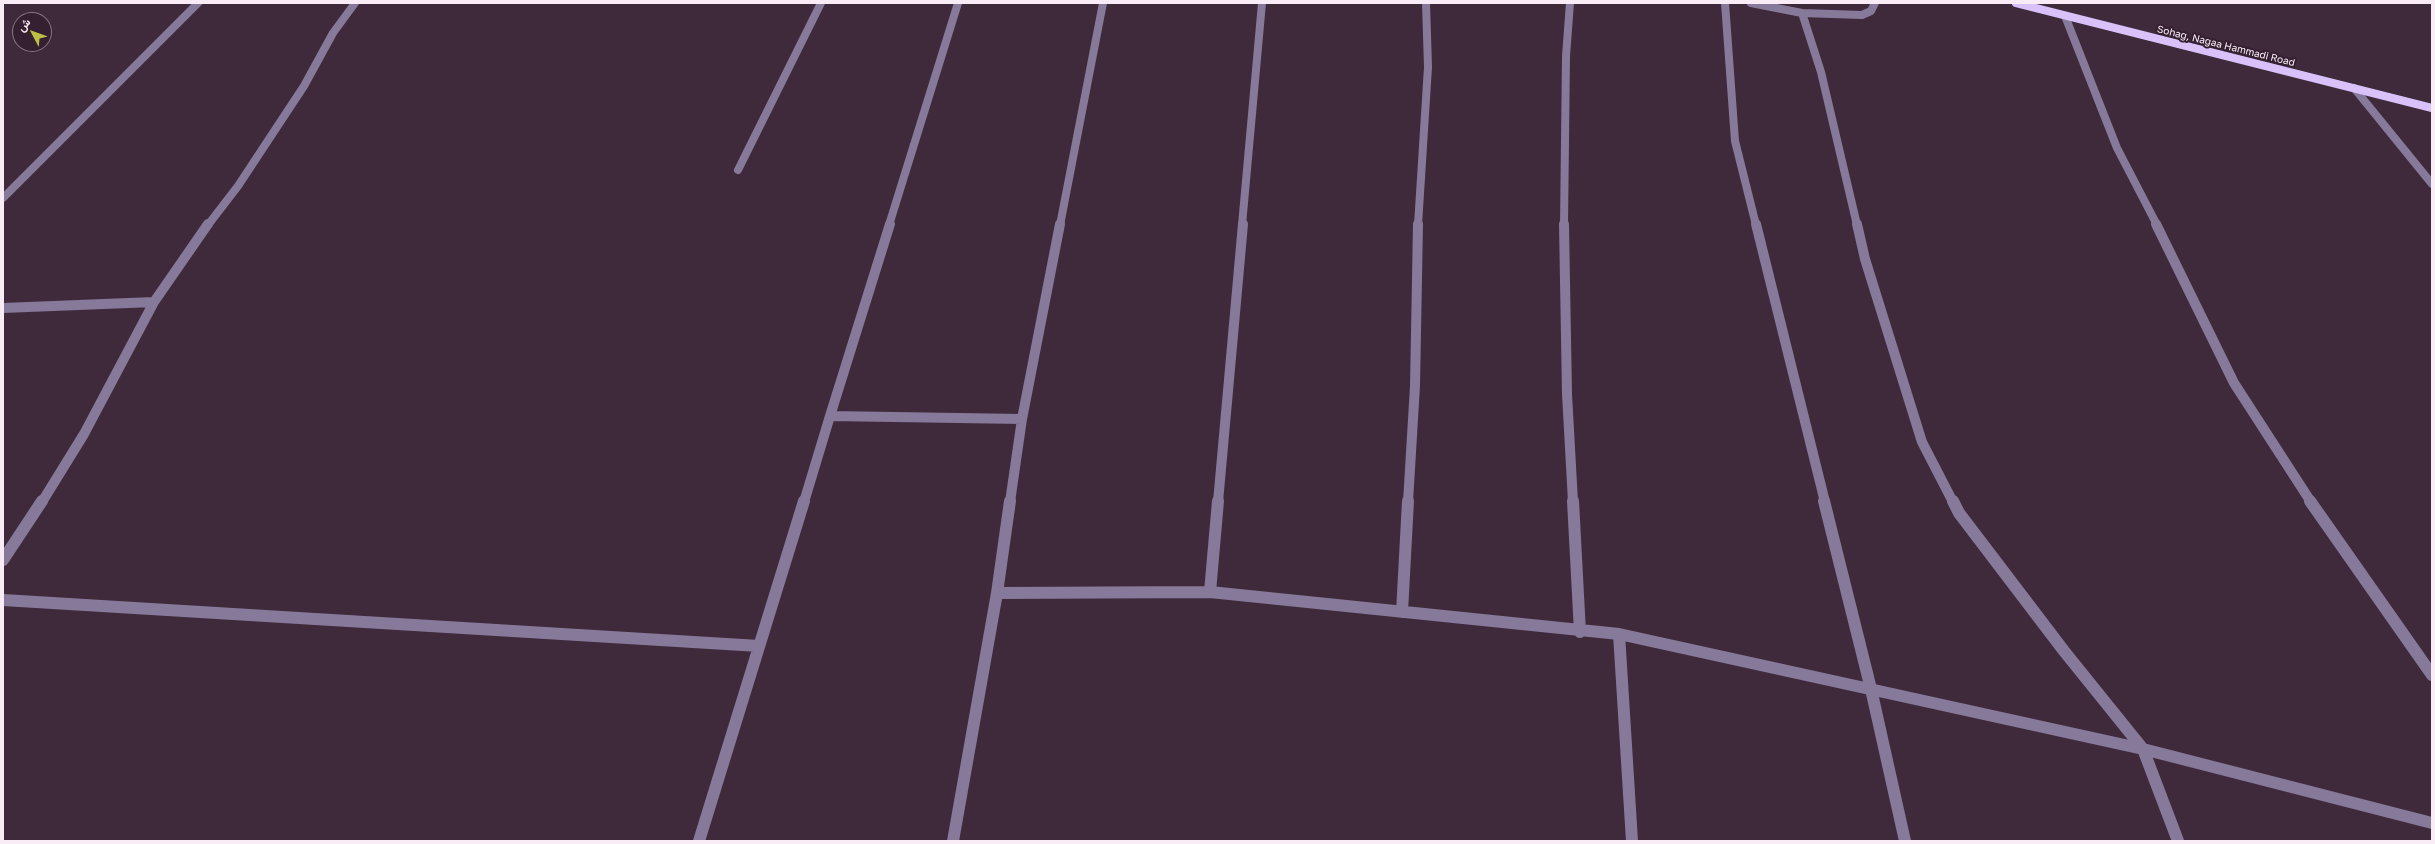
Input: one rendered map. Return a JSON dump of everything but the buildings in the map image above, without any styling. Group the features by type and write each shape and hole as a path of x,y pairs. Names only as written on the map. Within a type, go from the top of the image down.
{"main road":[{"name":"Sohag, Nagaa Hammadi Road","path":"2016,3 2432,108"}],"street":[{"path":"3,198 198,3"},
{"path":"3,560 23,532 84,434 154,302 191,246 238,186 304,86 333,32 355,3"},
{"path":"738,170 821,3"},
{"path":"699,841 958,3"},
{"path":"953,841 997,593 1022,419 1103,3"},
{"path":"1210,592 1262,3"},
{"path":"1402,612 1415,386 1418,219 1428,66 1426,3"},
{"path":"1570,3 1566,56 1564,218 1568,394 1580,632"},
{"path":"1725,3 1735,140 1871,689 1905,841"},
{"path":"1751,3 1802,13 1862,15 1871,11 1875,3"},
{"path":"1802,13 1821,72 1865,259 1922,442 1959,512 2064,651 2143,749 2178,841"},
{"path":"2065,16 2117,148 2183,276 2234,384 2305,494 2432,675"},
{"path":"2354,88 2432,184"},
{"path":"3,308 154,302"},
{"path":"830,416 1022,419"},
{"path":"997,593 1210,592 1580,632 1619,634 2143,749 2432,823"},
{"path":"3,600 759,646"},
{"path":"1619,634 1632,841"}]}
